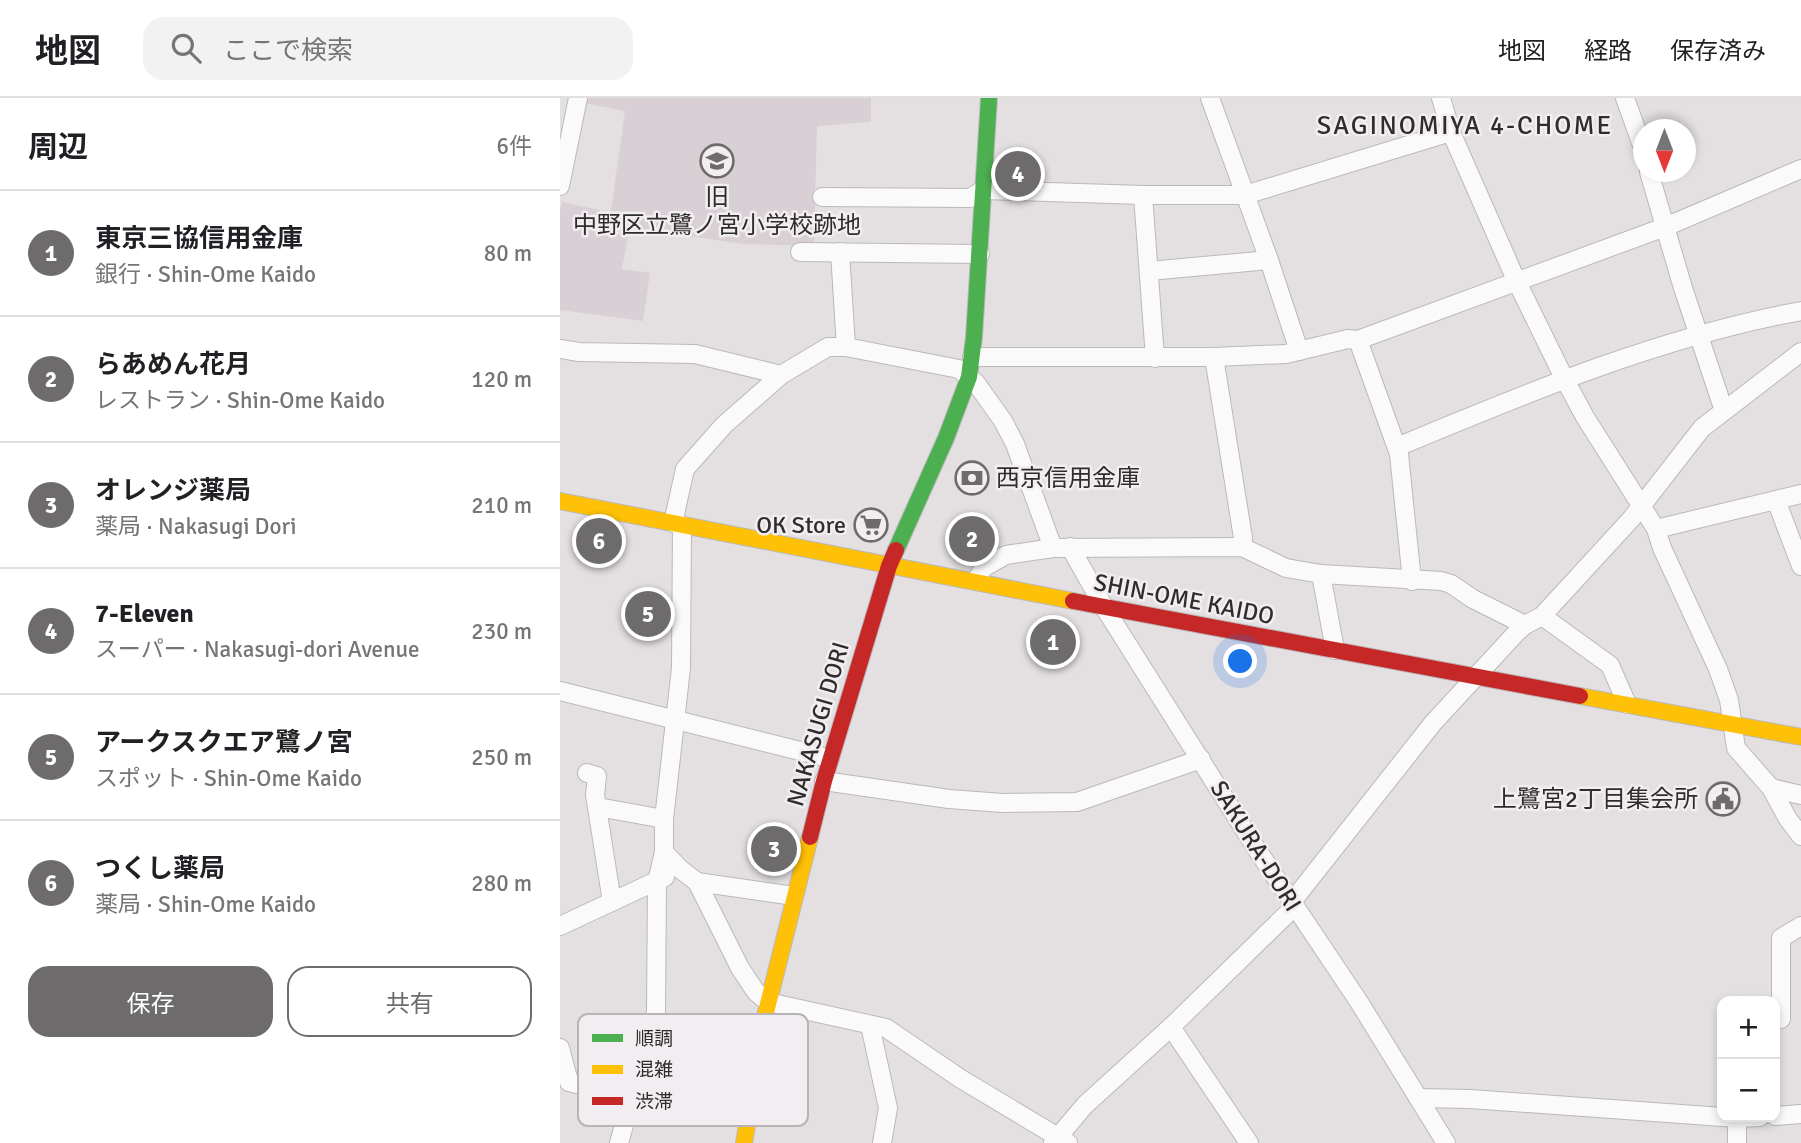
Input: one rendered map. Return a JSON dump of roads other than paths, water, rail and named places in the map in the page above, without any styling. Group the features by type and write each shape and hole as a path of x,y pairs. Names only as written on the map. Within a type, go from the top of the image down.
{"main road":[{"name":"NAKASUGI DORI","path":"766,1014 824,781 889,566 946,438 969,377 989,98"},
{"name":"SHIN-OME KAIDO","path":"560,501 1104,607 1801,737"}],"street":[{"path":"561,181 578,98"},
{"path":"1210,98 1269,260 1298,351"},
{"path":"1441,98 1451,132 1516,280 1564,378 1656,529 1662,548 1718,669 1729,700 1736,748 1771,788 1801,836"},
{"path":"1625,98 1633,122"},
{"path":"822,197 970,198 983,190 1245,195 1451,132"},
{"path":"972,356 1214,357 1286,354 1348,339 1358,340 1665,227 1801,169"},
{"path":"1652,182 1697,334 1724,411"},
{"path":"1143,195 1155,358"},
{"path":"800,252 979,254"},
{"path":"840,252 846,347"},
{"path":"1149,271 1269,260"},
{"path":"1397,447 1564,378 1697,334 1801,311"},
{"path":"1358,340 1397,447 1412,581"},
{"path":"655,1014 657,881 664,852 664,819 681,668 677,524 685,469 724,425 781,375 828,347 846,347 959,369 969,377"},
{"path":"560,349 579,352 695,354 781,375"},
{"path":"697,881 740,968 756,992 768,1002 886,1028 1060,1141 1085,1105 1171,1027 1292,905 1433,723 1525,625 1542,616 1632,518 1702,428 1801,352"},
{"path":"1214,357 1243,538 1242,547"},
{"name":"SAKURA-DORI","path":"969,377 1003,421 1061,547 1104,607 1292,905 1359,1002 1446,1143"},
{"path":"1656,529 1801,494"},
{"path":"1776,500 1801,566"},
{"path":"976,581 983,568 1006,555 1061,547 1242,547 1286,568 1321,574 1440,581 1451,584 1473,599 1525,625"},
{"path":"1321,574 1335,650"},
{"path":"1542,616 1610,665 1627,704"},
{"path":"560,691 820,756"},
{"path":"824,781 989,802 1077,802 1201,759"},
{"path":"587,773 597,776 596,795 612,902"},
{"path":"1771,788 1801,795"},
{"path":"598,807 664,819"},
{"path":"664,852 680,869 697,881 794,895"},
{"path":"560,926 680,869"},
{"path":"1781,1019 1781,938 1801,926"},
{"path":"870,1025 888,1108 882,1143"},
{"path":"1171,1027 1249,1143"},
{"path":"560,1048 564,1083"},
{"path":"1418,1098 1469,1099 1717,1117"},
{"path":"1780,1116 1801,1114"},
{"path":"1737,1122 1737,1143"},
{"path":"619,1143 624,1126"}],"place":[{"name":"旧 中野区立鷺ノ宮小学校跡地","path":"717,161"},
{"name":"7-Eleven","path":"1018,174"},
{"name":"西京信用金庫","path":"972,478"},
{"name":"OK Store","path":"871,525"},
{"name":"らあめん花月","path":"972,539"},
{"name":"つくし薬局","path":"599,541"},
{"name":"アークスクエア鷺ノ宮","path":"648,614"},
{"name":"東京三協信用金庫","path":"1053,642"},
{"name":"上鷺宮2丁目集会所","path":"1723,799"},
{"name":"オレンジ薬局","path":"774,849"}],"district":[{"name":"SAGINOMIYA 4-CHOME","path":"1465,125"}]}
